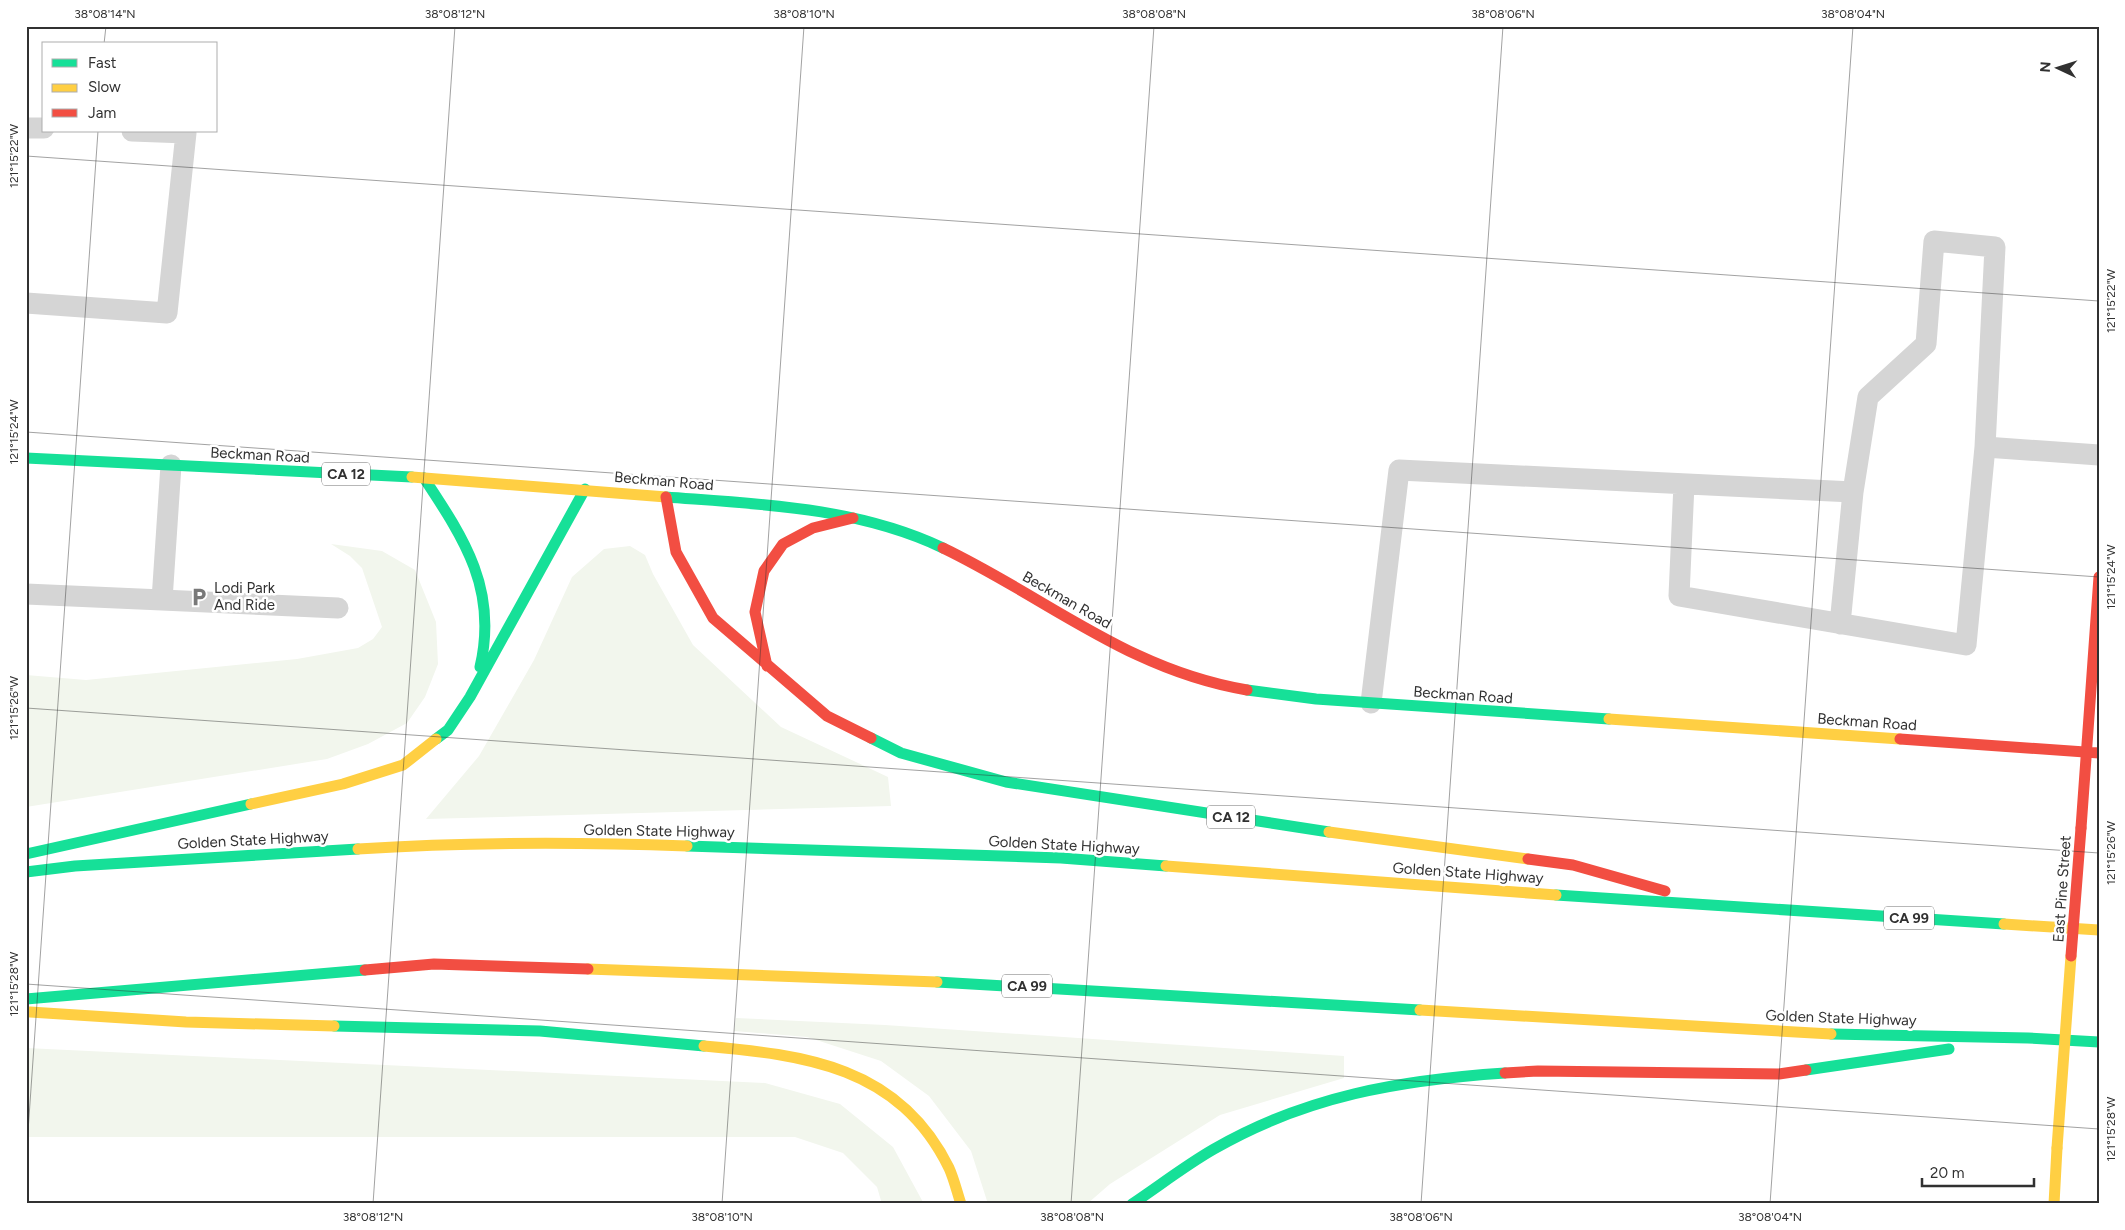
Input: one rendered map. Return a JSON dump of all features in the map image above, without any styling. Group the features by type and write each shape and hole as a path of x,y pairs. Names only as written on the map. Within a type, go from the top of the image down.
{"main road":[{"name":"Beckman Road","path":"26,458 424,478 585,489 775,506 853,518 899,531 986,570 1094,634 1157,665 1225,686 1295,698 2099,752"},
{"path":"424,478 469,550 484,597 485,649 470,697"},
{"path":"26,854 343,784 403,765 448,730 470,697 585,489"},
{"name":"CA 12","path":"666,496 676,552 713,618 827,716 902,753 1006,782 1365,838 1573,865 1720,907"},
{"path":"767,666 755,612 764,571 783,544 813,528 853,518"},
{"name":"East Pine Street","path":"2054,1204 2099,577"},
{"name":"Golden State Highway","path":"26,872 75,866 404,846 625,844 1061,858 1720,907 2099,930"},
{"name":"Golden State Highway","path":"26,999 434,964 840,977 1111,991 1785,1033 2028,1038 2099,1042"},
{"path":"26,1012 186,1022 540,1031 727,1048 799,1057 843,1070 886,1091 920,1123 948,1168 962,1204"},
{"path":"1132,1204 1214,1149 1278,1118 1324,1100 1387,1086 1457,1076 1538,1071 1779,1074 2028,1038"}],"lane":[{"path":"26,128 42,128"},
{"path":"26,303 167,313 186,133 159,132"},
{"path":"1684,484 1678,596 1840,624 1966,645 1985,447 1995,247 1934,241 1926,344 1868,397 1853,492 1840,624"},
{"path":"1985,447 2099,455"},
{"path":"162,600 171,465"},
{"path":"1371,703 1399,470 1853,492"},
{"path":"26,594 338,608"}],"shaded area":[{"path":"331,544 382,551 415,570 436,622 438,664 425,697 407,723 368,744 327,759 26,807 26,675 86,680 297,659 358,648 373,639 382,627 362,568 350,556"},
{"path":"630,546 645,555 653,574 693,645 781,727 888,777 891,806 426,819 479,756 534,660 572,577 604,549"},
{"path":"736,1018 885,1025 1344,1056 1344,1078 1220,1115 1110,1184 1087,1204 988,1204 971,1151 929,1096 881,1061 807,1037 734,1031"},
{"path":"26,1048 765,1083 840,1104 893,1147 924,1204 882,1204 877,1187 843,1153 795,1137 26,1137"}],"traffic: fast":[{"path":"26,458 412,477"},
{"path":"424,478 453,523 474,567 481,590 485,614 480,667"},
{"path":"436,739 448,730 470,697 585,489"},
{"path":"666,497 772,505 842,516 910,534 943,548"},
{"path":"1247,690 1316,699 1609,719"},
{"path":"871,738 901,753 1006,782 1329,832"},
{"path":"26,854 251,804"},
{"path":"687,846 1061,858 1166,866"},
{"path":"26,872 75,866 358,849"},
{"path":"1556,895 2004,924"},
{"path":"26,999 365,970"},
{"path":"937,982 1420,1010"},
{"path":"334,1026 540,1031 704,1046"},
{"path":"1831,1034 2028,1038 2099,1042"},
{"path":"1806,1070 1949,1049"},
{"path":"1132,1204 1214,1149 1284,1116 1319,1104 1391,1086 1428,1080 1505,1073"}],"traffic: slow":[{"path":"412,477 666,497"},
{"path":"1609,719 1900,739"},
{"path":"251,804 343,784 403,765 436,739"},
{"path":"1329,832 1528,859"},
{"path":"358,849 522,843 687,846"},
{"path":"1166,866 1556,895"},
{"path":"2004,924 2099,930"},
{"path":"2057,1148 2071,956"},
{"path":"588,969 937,982"},
{"path":"1420,1010 1831,1034"},
{"path":"30,1012 186,1022 334,1026"},
{"path":"704,1046 778,1055 813,1062 846,1072 876,1087 904,1107 928,1134 949,1168 961,1204"},
{"path":"2054,1204 2057,1148"}],"traffic: jam":[{"path":"666,497 676,552 713,618 827,716 871,738"},
{"path":"767,666 755,612 764,571 783,544 813,528 853,518"},
{"path":"943,548 982,568 1126,650 1164,667 1204,680 1247,690"},
{"path":"2081,828 2099,577"},
{"path":"1900,739 2099,753"},
{"path":"2071,956 2081,828"},
{"path":"1528,859 1573,865 1665,891"},
{"path":"365,970 434,964 588,969"},
{"path":"1505,1073 1538,1071 1779,1074 1806,1070"}],"place":[{"name":"Lodi Park And Ride","path":"199,597"}]}
